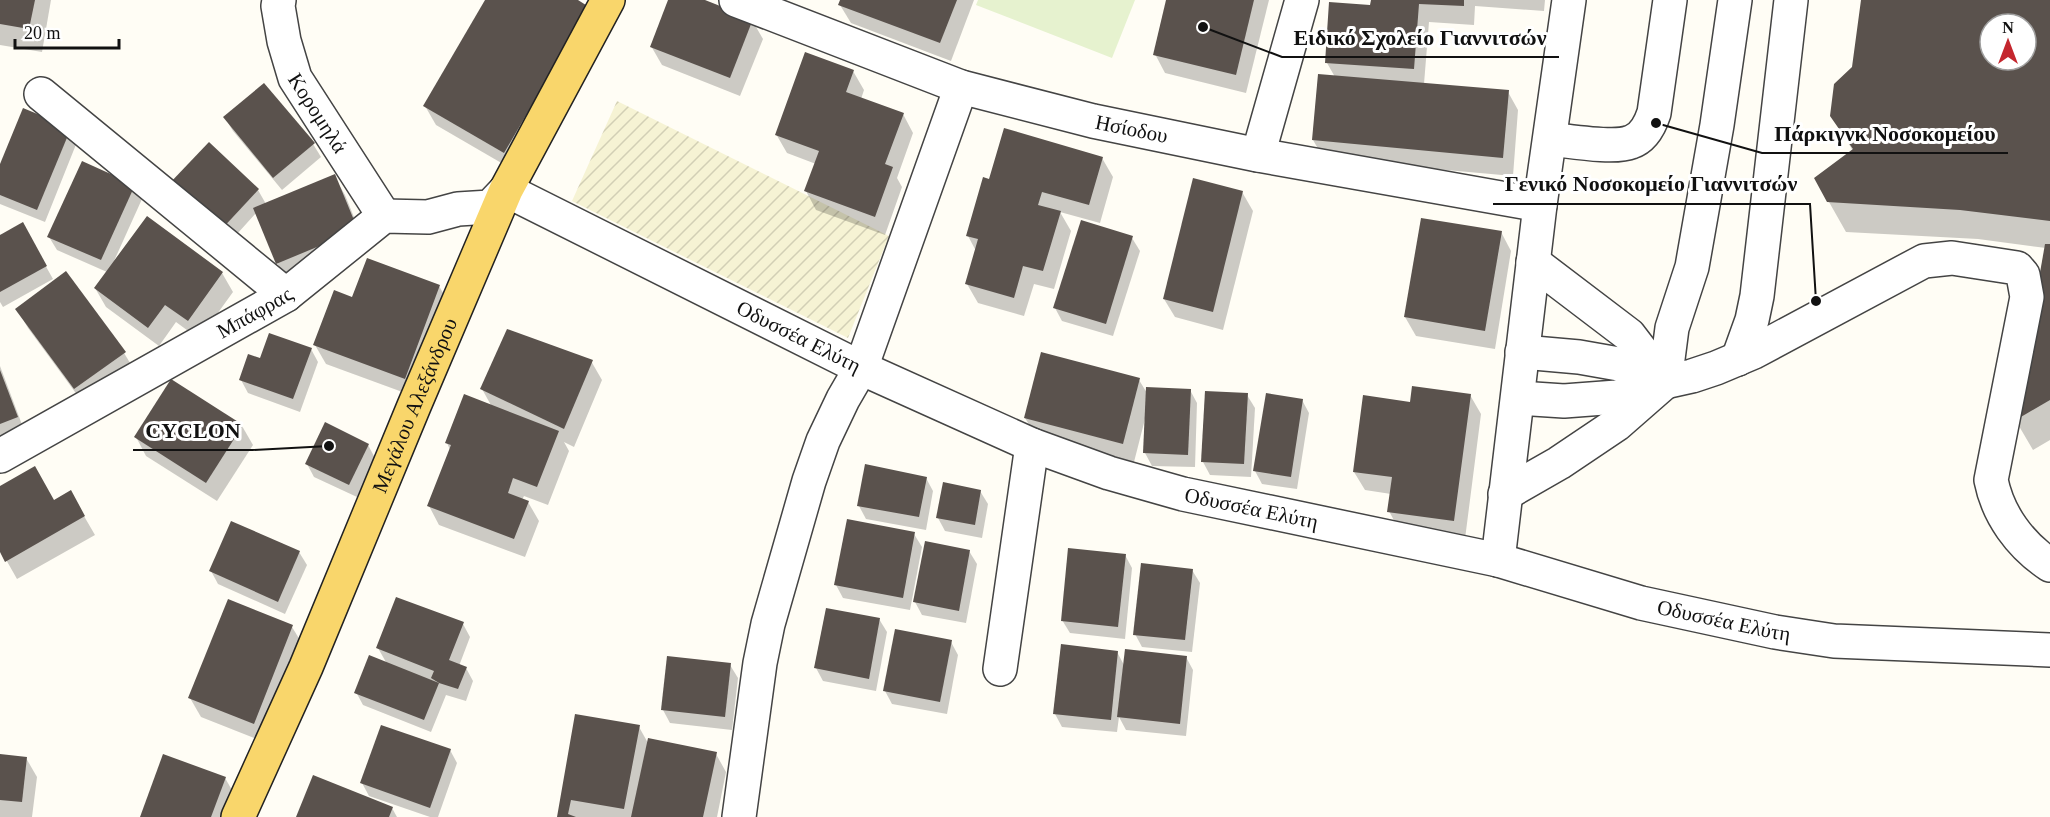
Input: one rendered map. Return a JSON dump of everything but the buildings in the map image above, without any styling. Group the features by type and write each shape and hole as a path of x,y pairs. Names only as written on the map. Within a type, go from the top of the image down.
{"main road":[{"name":"Μεγάλου Αλεξάνδρου","path":"238,817 306,667 506,190 608,0"}],"street":[{"name":"Κορομηλά","path":"279,0 284,41 295,78 384,216"},
{"name":"Ησίοδου","path":"736,0 961,87 1093,121 1258,155 1540,205"},
{"path":"1258,155 1302,0"},
{"path":"1498,560 1540,205 1569,0"},
{"path":"1550,139 1620,145 1633,142 1641,136 1650,124 1654,113 1670,0"},
{"path":"1505,494 1559,463 1617,424 1665,382 1672,328 1692,267 1717,125 1735,0"},
{"path":"1738,359 1752,320 1757,296 1791,0"},
{"path":"739,817 760,663 768,624 809,480 843,399 861,368 961,87"},
{"path":"41,94 286,296"},
{"path":"384,216 428,217 458,209 490,207 506,190"},
{"name":"Οδυσσέα Ελύτη","path":"506,190 861,368 1032,445 1109,473 1183,494 1498,560 1641,603 1775,632 1834,641 2050,650"},
{"name":"Μπάφρας","path":"0,456 286,296 384,216"},
{"path":"1518,398 1564,401 1617,397 1692,376 1738,359 1924,261 1952,258 2017,268 2024,275 2027,297 1991,480 1994,496 2006,521 2026,546 2038,558 2050,565"},
{"path":"1533,262 1629,335 1665,382"},
{"path":"1522,352 1579,357 1630,366 1665,382"},
{"path":"1000,669 1032,445"}],"shaded area":[{"path":"617,101 889,236 848,338 572,201"}],"green space":[{"path":"978,0 1135,0 1112,58 976,5"}],"place":[{"name":"Ειδικό Σχολείο Γιαννιτσών","path":"1203,27"},
{"name":"Πάρκιγνκ Νοσοκομείου","path":"1656,123"},
{"name":"Γενικό Νοσοκομείο Γιαννιτσών","path":"1816,301"},
{"name":"CYCLON","path":"329,446"}]}
